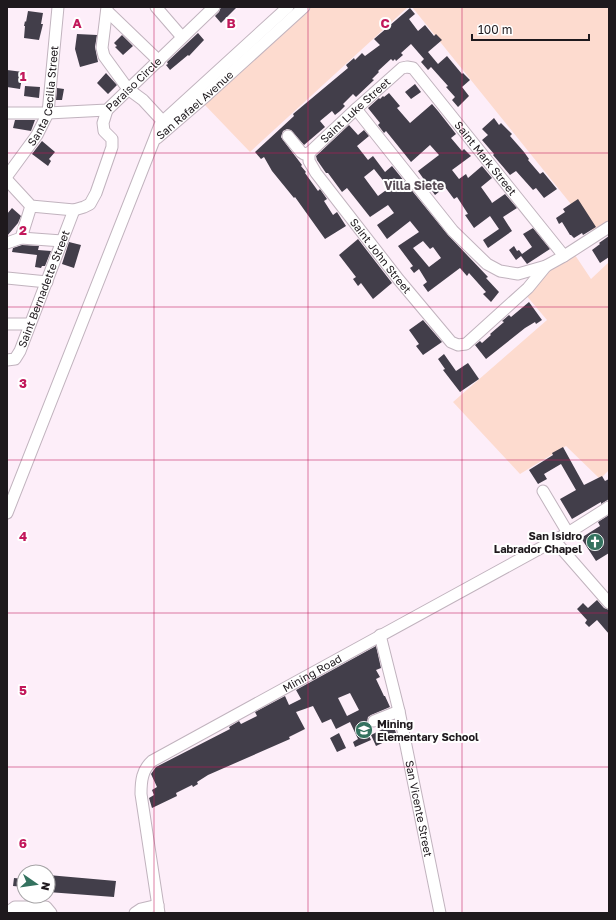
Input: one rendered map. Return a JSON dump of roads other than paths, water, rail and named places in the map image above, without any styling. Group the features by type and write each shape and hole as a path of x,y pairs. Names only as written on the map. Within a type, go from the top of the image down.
{"street":[{"name":"Santa Cecilia Street","path":"7,176 37,135 48,113 58,7"},
{"path":"156,7 182,38"},
{"name":"San Rafael Avenue","path":"7,513 155,140 165,125 223,74 291,10 304,7"},
{"name":"Paraiso Circle","path":"7,113 48,113 107,110 159,61 211,8"},
{"path":"107,9 159,61"},
{"path":"107,9 102,48 104,56 128,89 143,100 165,125"},
{"name":"Saint Luke Street","path":"309,153 356,108 402,68"},
{"name":"Saint Mark Street","path":"402,68 413,68 564,256"},
{"path":"356,108 453,231 487,264 500,271 518,274 546,266 609,227"},
{"path":"7,180 31,206 74,210 90,204 113,143 112,139 104,131 103,127 107,110"},
{"path":"288,136 301,152 304,154 309,153"},
{"name":"Saint John Street","path":"309,153 309,161 316,174 399,280 451,342 458,345 466,344 528,288"},
{"path":"21,238 31,206"},
{"name":"Saint Bernadette Street","path":"7,360 17,358 20,352 74,210"},
{"path":"7,243 21,238 62,241"},
{"path":"518,274 528,288 546,266"},
{"path":"7,278 47,282"},
{"path":"7,324 30,324"},
{"path":"543,492 568,533"},
{"name":"Mining Road","path":"158,909 141,794 141,778 147,765 157,757 568,533 609,508"},
{"path":"554,540 609,603"},
{"name":"San Vicente Street","path":"380,635 399,711 440,913"},
{"path":"374,721 399,711"},
{"path":"7,913 16,907 46,907 51,913"},
{"path":"135,913 141,909 158,909"}],"place":[{"name":"San Isidro Labrador Chapel","path":"595,542"},
{"name":"Mining Elementary School","path":"364,730"}],"district":[{"name":"Villa Siete","path":"414,186"}]}
